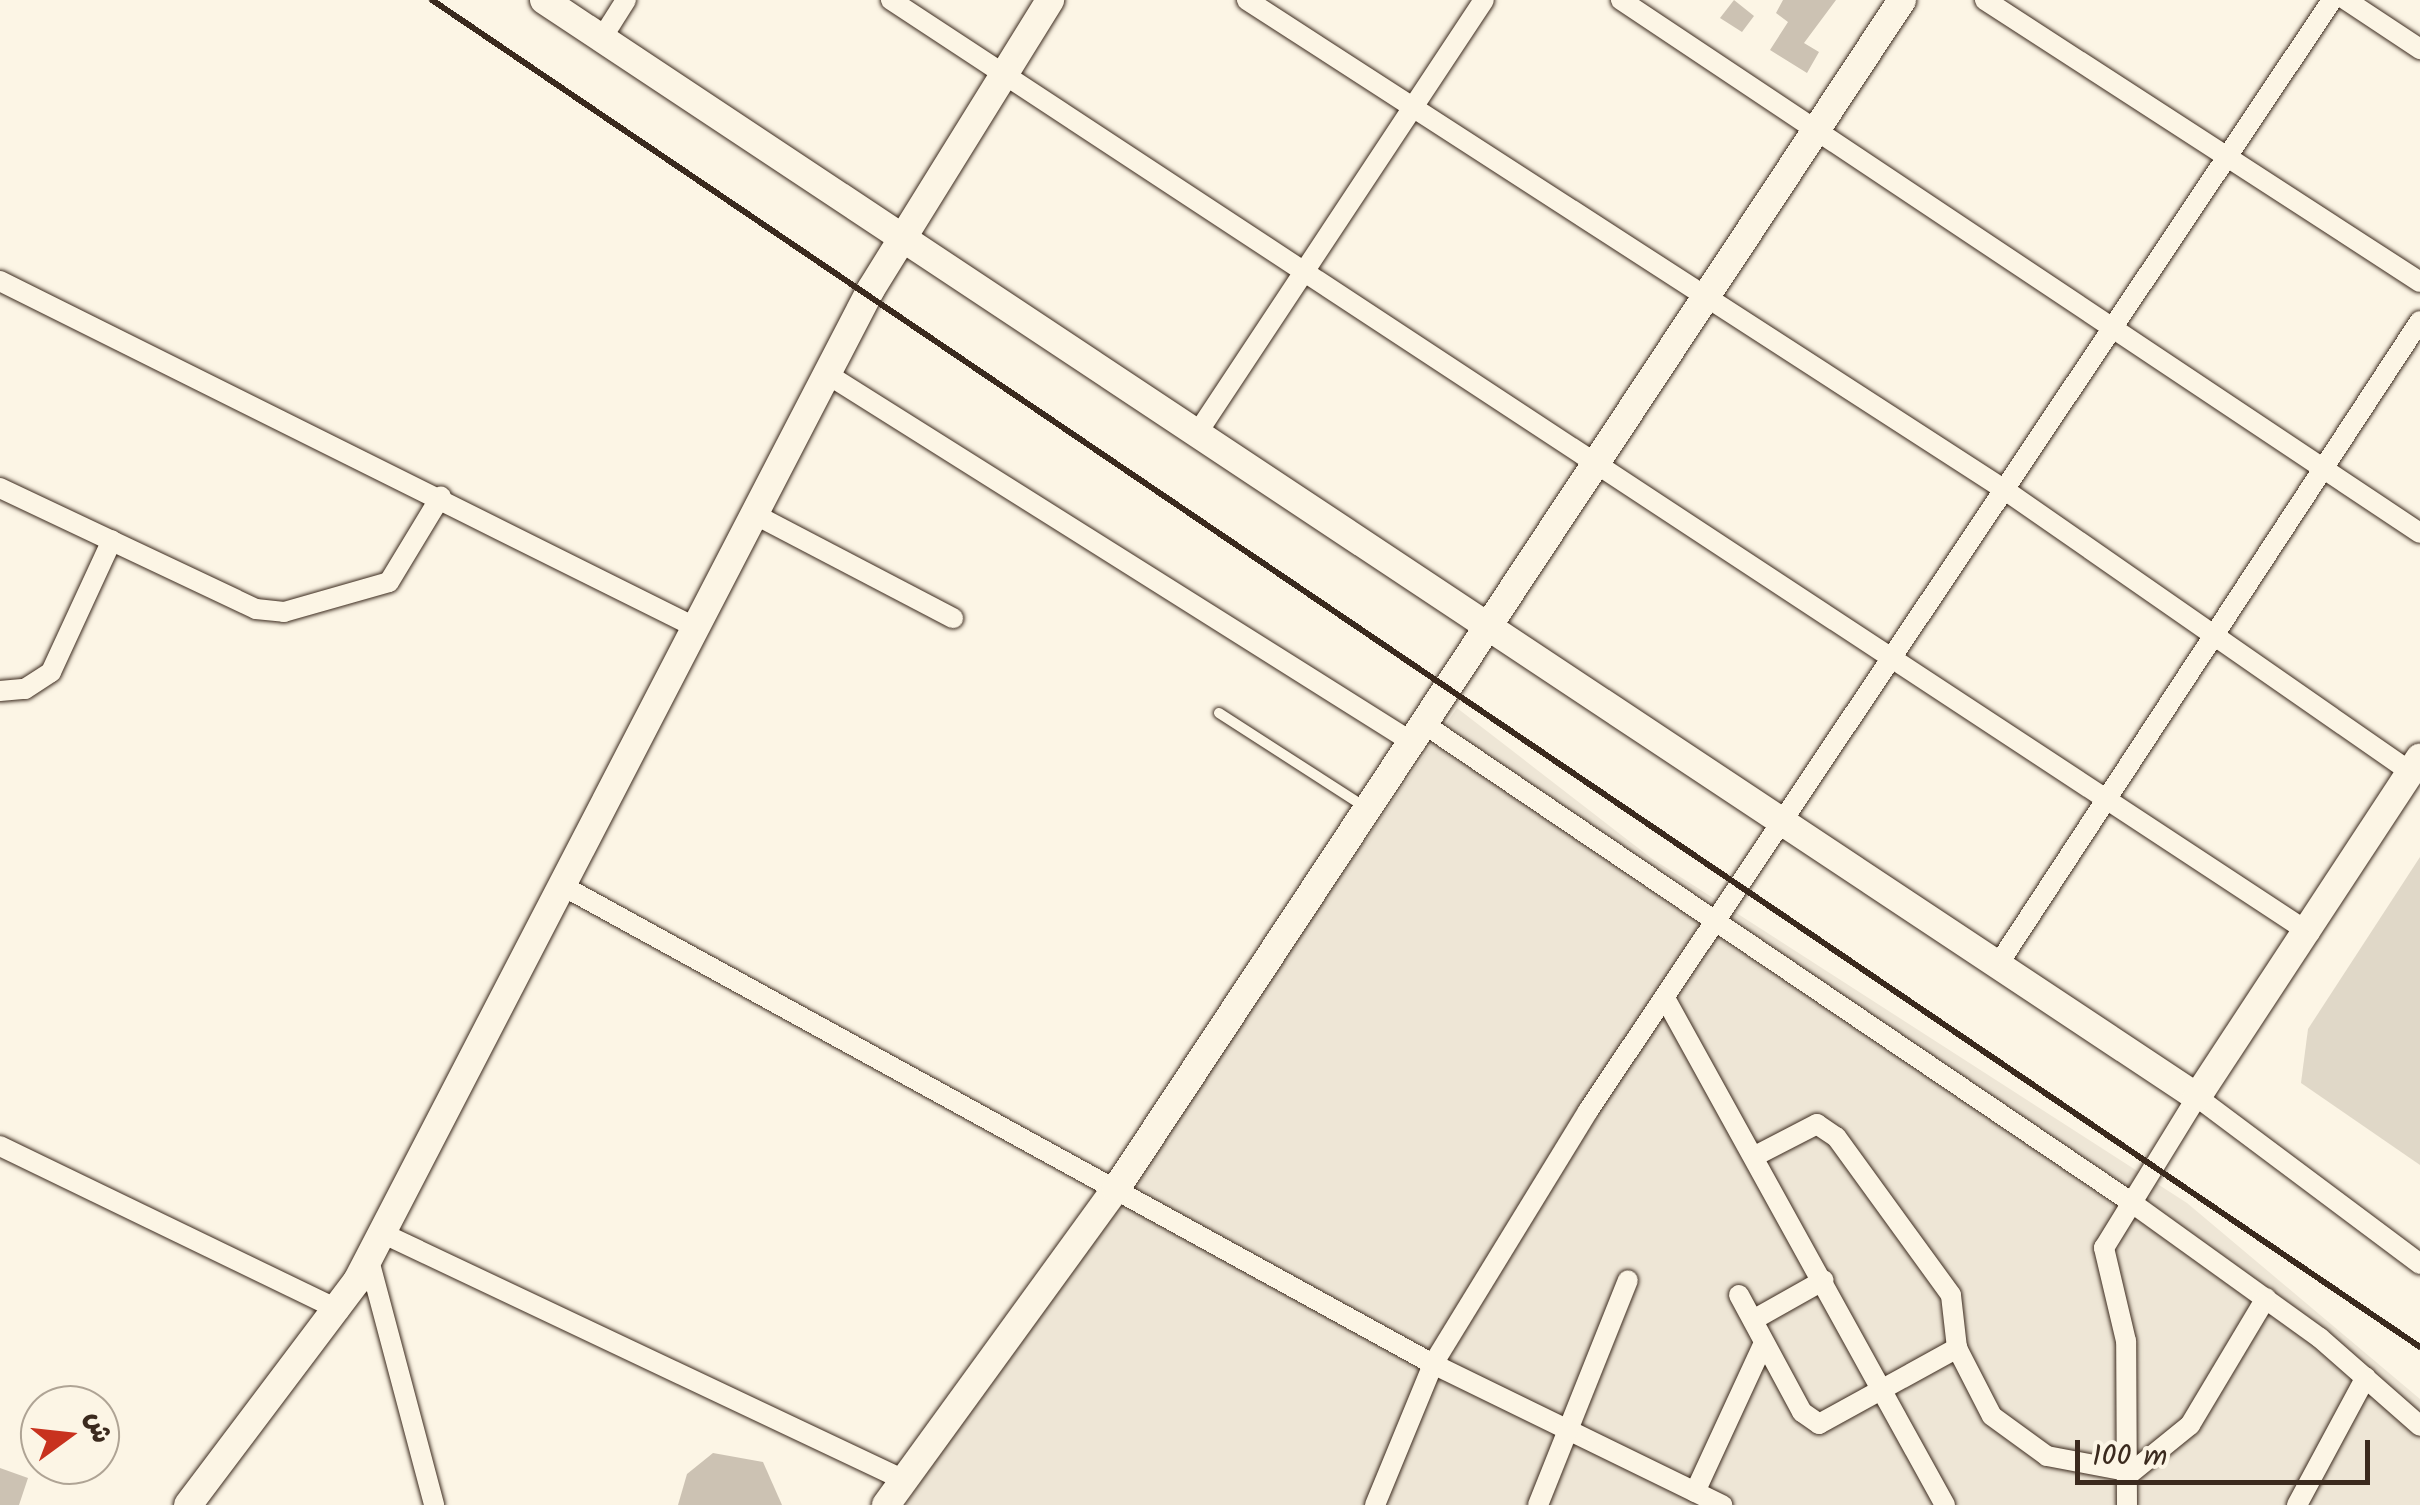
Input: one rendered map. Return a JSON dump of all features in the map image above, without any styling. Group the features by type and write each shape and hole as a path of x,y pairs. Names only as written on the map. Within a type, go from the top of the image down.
{"main road":[{"path":"544,0 1200,429 1493,628 1788,818 2197,1097 2310,932 2416,765"},
{"path":"188,1505 339,1310 384,1234 563,886 690,625 827,374 1050,0"},
{"path":"886,1505 1116,1189 1493,628 1902,0"}],"street":[{"path":"602,38 626,0"},
{"path":"890,0 1601,459 1890,656 2310,932"},
{"path":"1247,0 2002,488 2416,765"},
{"path":"1200,429 1484,0"},
{"path":"1621,0 2420,533"},
{"path":"1986,0 2420,282"},
{"path":"1375,1505 1432,1364 1665,998 1788,818 1890,656 2224,154 2332,0"},
{"path":"2346,0 2420,49"},
{"path":"0,281 441,496 690,625"},
{"path":"2001,960 2420,321"},
{"path":"827,374 1720,917 2266,1298 2420,1426"},
{"path":"0,488 256,609 303,610 389,582 441,496"},
{"path":"752,512 952,618"},
{"path":"0,691 25,689 51,672 112,540"},
{"path":"563,886 1432,1364 1722,1505"},
{"path":"1665,998 1889,1390 1945,1505"},
{"path":"2127,1505 2132,1472 2126,1341 2104,1248 2128,1200 2197,1097 2420,1264"},
{"path":"1755,1156 1817,1124 1836,1137 1951,1295 1957,1348 1992,1416 2047,1456 2132,1472"},
{"path":"0,1146 339,1310"},
{"path":"384,1234 904,1480"},
{"path":"369,1260 434,1505"},
{"path":"1538,1505 1571,1432 1628,1280"},
{"path":"1753,1320 1824,1280"},
{"path":"1739,1296 1802,1412 1819,1424 1889,1390 1957,1348"},
{"path":"2132,1472 2190,1424 2266,1298"},
{"path":"1694,1492 1764,1343"},
{"path":"2297,1505 2366,1378"}],"lane":[{"path":"1218,713 1370,810"}],"shaded area":[{"path":"1457,708 1651,858 2187,1203 2420,1399 2420,1505 905,1505"},
{"path":"2420,857 2420,1165 2301,1083 2308,1029"}],"building":[{"path":"1734,0 1754,16 1742,32 1720,18"},
{"path":"1783,0 1836,0 1804,43 1819,52 1807,73 1770,50 1788,22 1776,13"},
{"path":"713,1453 763,1462 782,1505 678,1505 687,1474"},
{"path":"0,1468 20,1475 20,1485 26,1485 19,1505 0,1505"}],"railway":[{"path":"432,0 2420,1347"}]}
